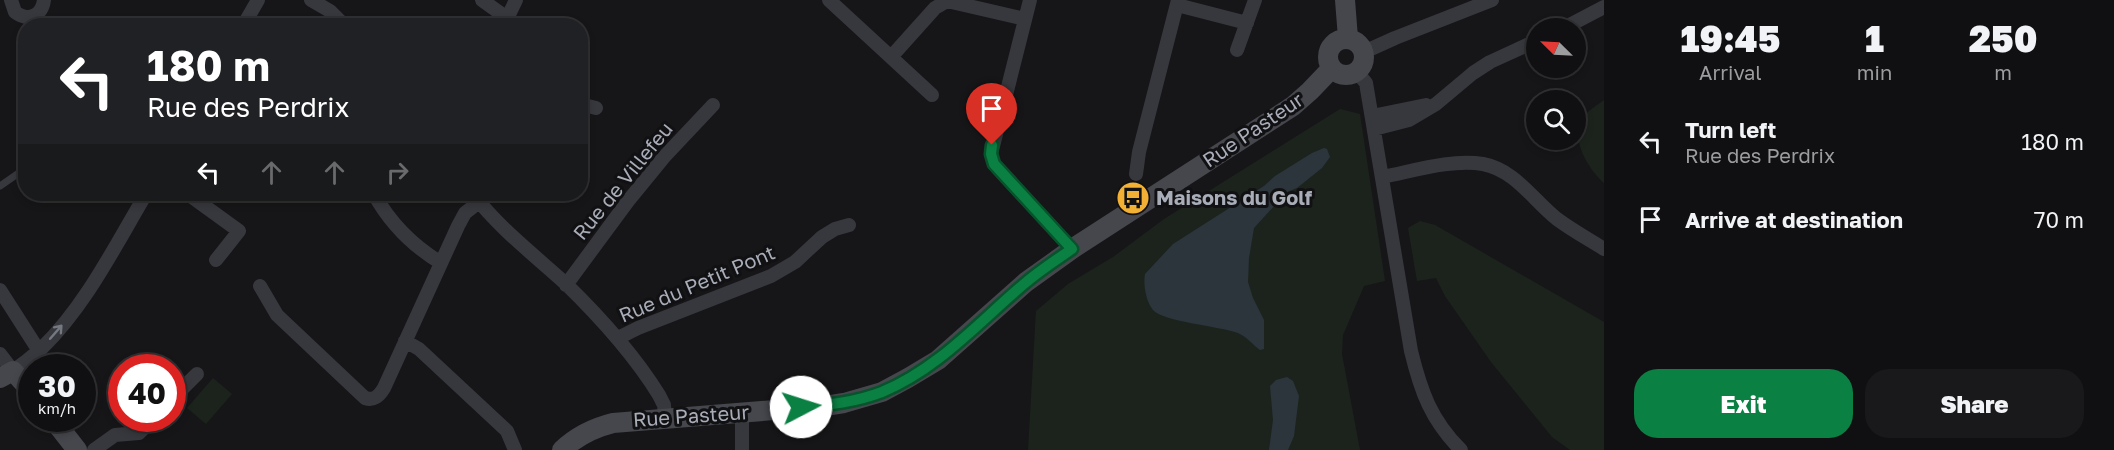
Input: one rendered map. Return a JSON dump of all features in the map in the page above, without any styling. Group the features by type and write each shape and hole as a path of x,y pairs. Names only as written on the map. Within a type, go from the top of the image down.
{"street":[{"path":"37,18 44,0"},
{"path":"248,18 258,0"},
{"path":"311,0 337,18"},
{"path":"482,0 502,18"},
{"path":"508,18 516,0"},
{"path":"830,0 932,94"},
{"path":"1030,0 991,154 994,164 1072,249"},
{"path":"1237,50 1255,0"},
{"path":"1345,0 1347,38"},
{"path":"1364,52 1491,0"},
{"path":"891,57 935,8 947,1 1025,19"},
{"path":"1136,174 1139,152 1177,2 1247,23"},
{"path":"8,6 26,18"},
{"path":"1583,18 1604,7"},
{"path":"1347,38 1359,43 1364,52 1362,67 1357,72 1345,75 1332,68 1328,58 1329,50 1335,42 1347,38"},
{"path":"1373,123 1436,104 1473,73 1490,62 1526,46"},
{"name":"Rue Pasteur","path":"562,450 595,428 613,423 844,403 882,392 938,360 1026,282 1072,249 1293,106 1332,68"},
{"path":"1357,72 1366,83 1411,351 1419,382 1440,426 1461,450"},
{"name":"Rue de Villefeu","path":"566,285 628,201 713,105"},
{"path":"588,106 596,108"},
{"path":"1382,177 1445,165 1484,164 1501,170 1556,218 1604,249"},
{"path":"0,354 7,375 39,351 78,305 142,201"},
{"path":"198,201 239,231 216,260"},
{"path":"379,201 393,223 426,254 441,263"},
{"path":"260,286 277,315 365,398 370,400 379,395 465,213 474,201"},
{"path":"479,201 508,233 566,285 618,338 659,395 664,405 665,417"},
{"name":"Rue du Petit Pont","path":"618,338 771,276 795,262 822,237 835,229 849,225"},
{"path":"0,290 39,351"},
{"path":"405,341 419,349 507,431 515,450"},
{"path":"186,385 197,374"},
{"path":"742,412 742,450"},
{"path":"63,432 77,450"},
{"path":"94,450 115,435 140,432"}],"lane":[{"path":"0,186 18,174"}],"shaded area":[{"path":"1604,100 1604,183 1586,161 1582,150 1586,150 1586,114"},
{"path":"1340,109 1360,114 1385,281 1364,286 1343,335 1342,354 1360,450 1028,450 1036,311 1068,284 1113,257 1164,219"},
{"path":"1324,148 1327,149 1330,157 1322,168 1297,188 1287,192 1254,228 1248,282 1264,320 1264,349 1260,350 1238,333 1168,318 1153,310 1146,293 1145,274 1173,244 1264,186 1275,176"},
{"path":"1420,221 1435,225 1604,322 1604,450 1570,450 1552,437 1491,362 1445,296 1436,278 1417,281 1408,228"},
{"path":"1287,377 1293,381 1299,396 1294,436 1288,450 1269,450 1273,420 1270,386 1276,380"},
{"path":"213,378 232,394 206,424 187,408"}],"place":[{"name":"Maisons du Golf","path":"1133,198"}],"route":[{"path":"801,407 825,406 862,399 882,392 921,371 938,360 1026,282 1072,249 994,164 991,154 992,145"}]}
